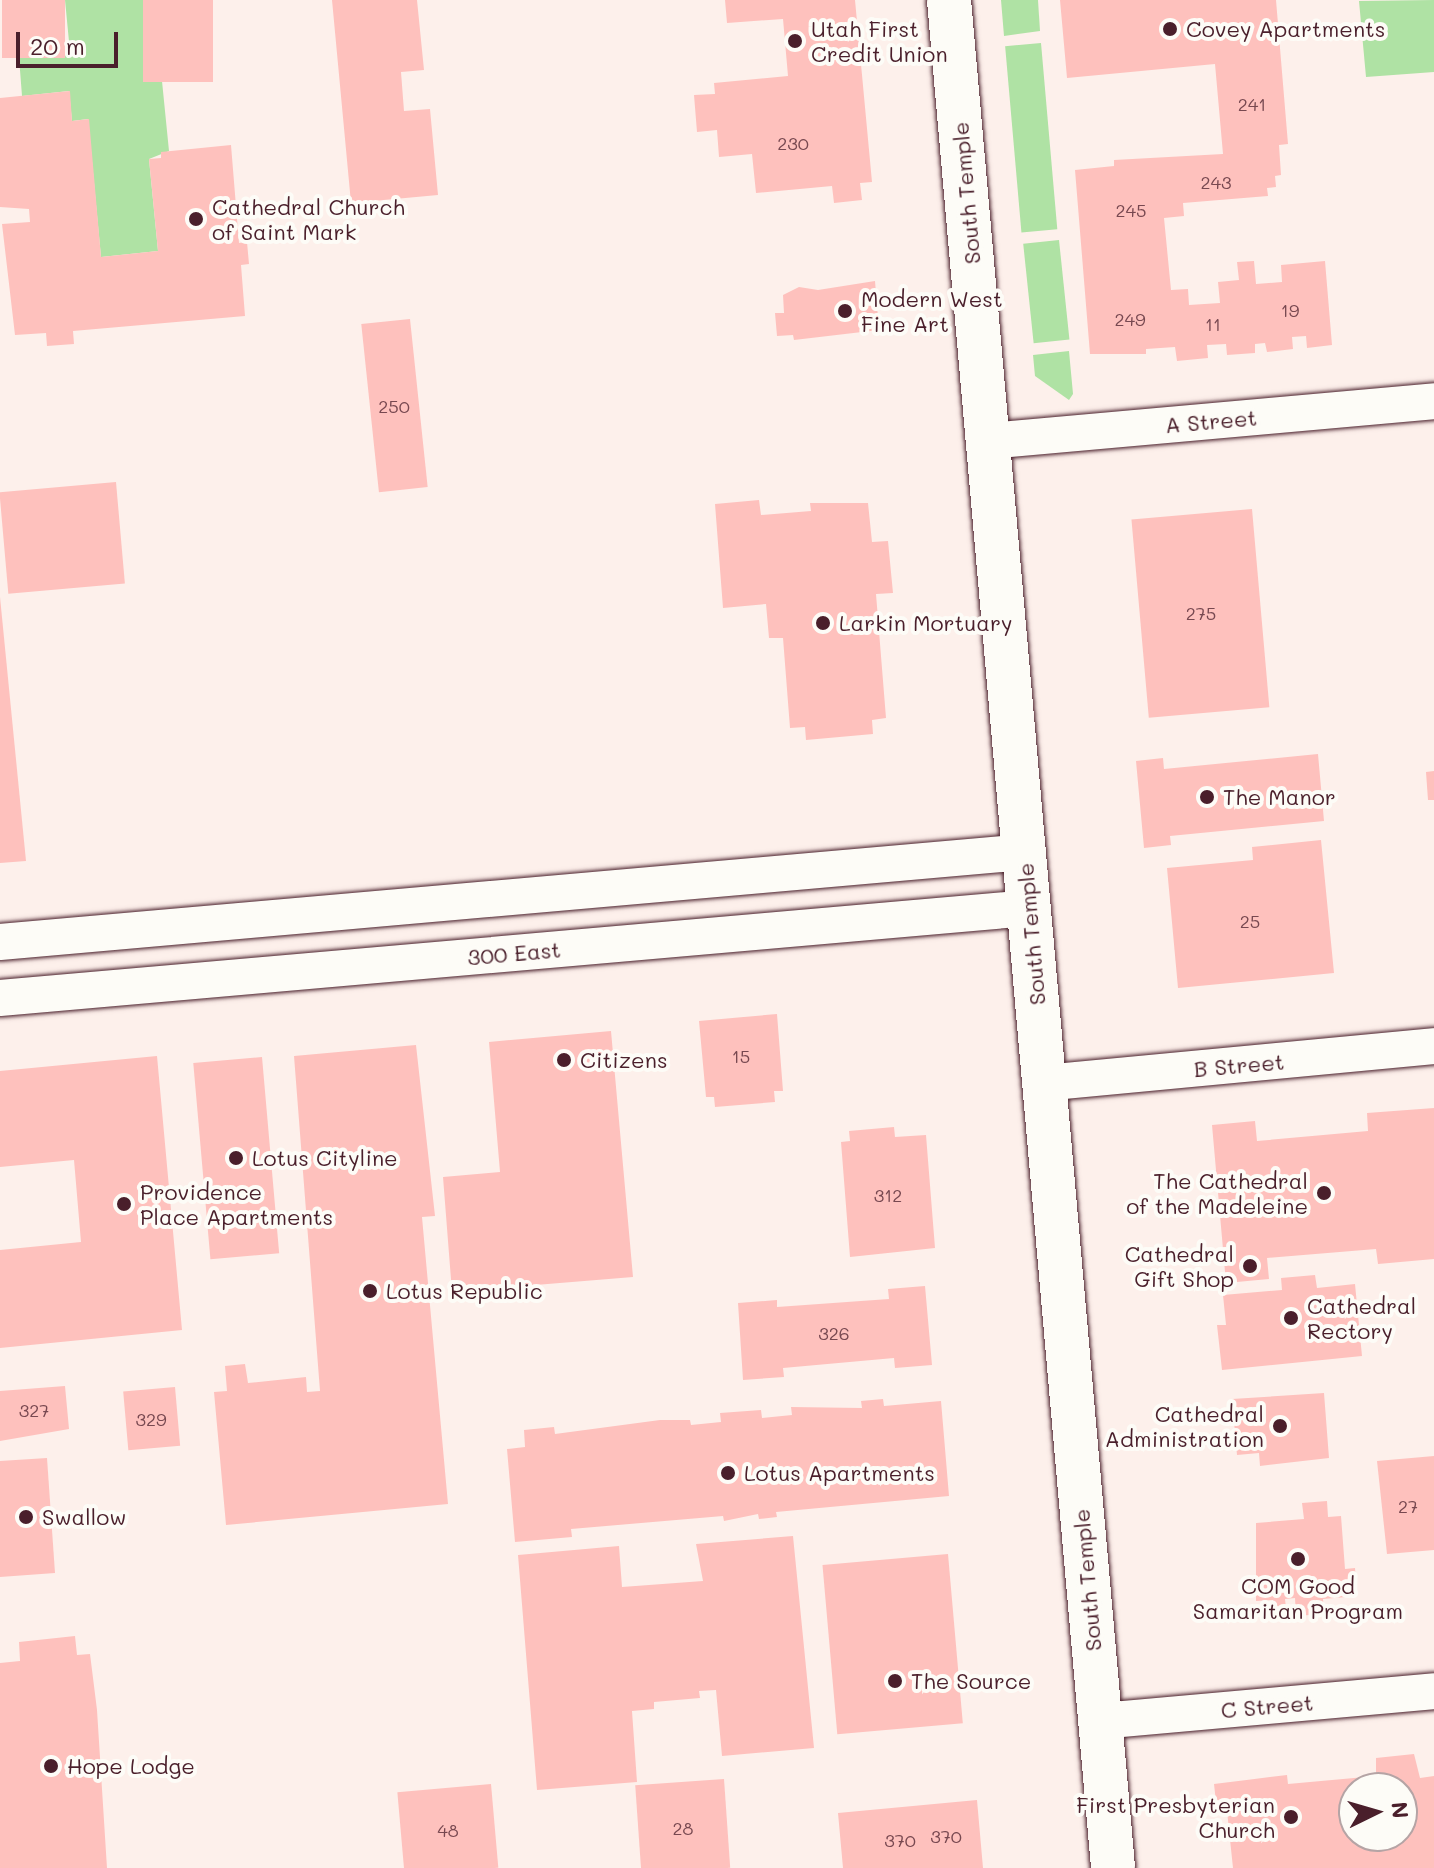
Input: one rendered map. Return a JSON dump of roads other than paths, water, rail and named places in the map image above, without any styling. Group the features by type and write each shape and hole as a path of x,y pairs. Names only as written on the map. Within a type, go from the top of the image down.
{"main road":[{"name":"South Temple","path":"949,0 1113,1868"}],"street":[{"name":"A Street","path":"988,441 1434,401"},
{"path":"0,942 1024,852"},
{"name":"300 East","path":"0,998 1029,908"},
{"name":"B Street","path":"1044,1083 1434,1046"},
{"name":"C Street","path":"1100,1721 1434,1691"}],"place":[{"name":"Covey Apartments","path":"1170,29"},
{"name":"Utah First Credit Union","path":"795,41"},
{"name":"Cathedral Church of Saint Mark","path":"196,219"},
{"name":"Modern West Fine Art","path":"845,311"},
{"name":"Larkin Mortuary","path":"823,623"},
{"name":"The Manor","path":"1207,797"},
{"name":"Citizens","path":"564,1060"},
{"name":"Lotus Cityline","path":"236,1158"},
{"name":"The Cathedral of the Madeleine","path":"1324,1193"},
{"name":"Providence Place Apartments","path":"124,1204"},
{"name":"Cathedral Gift Shop","path":"1250,1266"},
{"name":"Lotus Republic","path":"370,1291"},
{"name":"Cathedral Rectory","path":"1291,1318"},
{"name":"Cathedral Administration","path":"1280,1426"},
{"name":"Lotus Apartments","path":"728,1473"},
{"name":"Swallow","path":"26,1517"},
{"name":"COM Good Samaritan Program","path":"1298,1559"},
{"name":"The Source","path":"895,1681"},
{"name":"Hope Lodge","path":"51,1766"},
{"name":"First Presbyterian Church","path":"1291,1817"}]}
